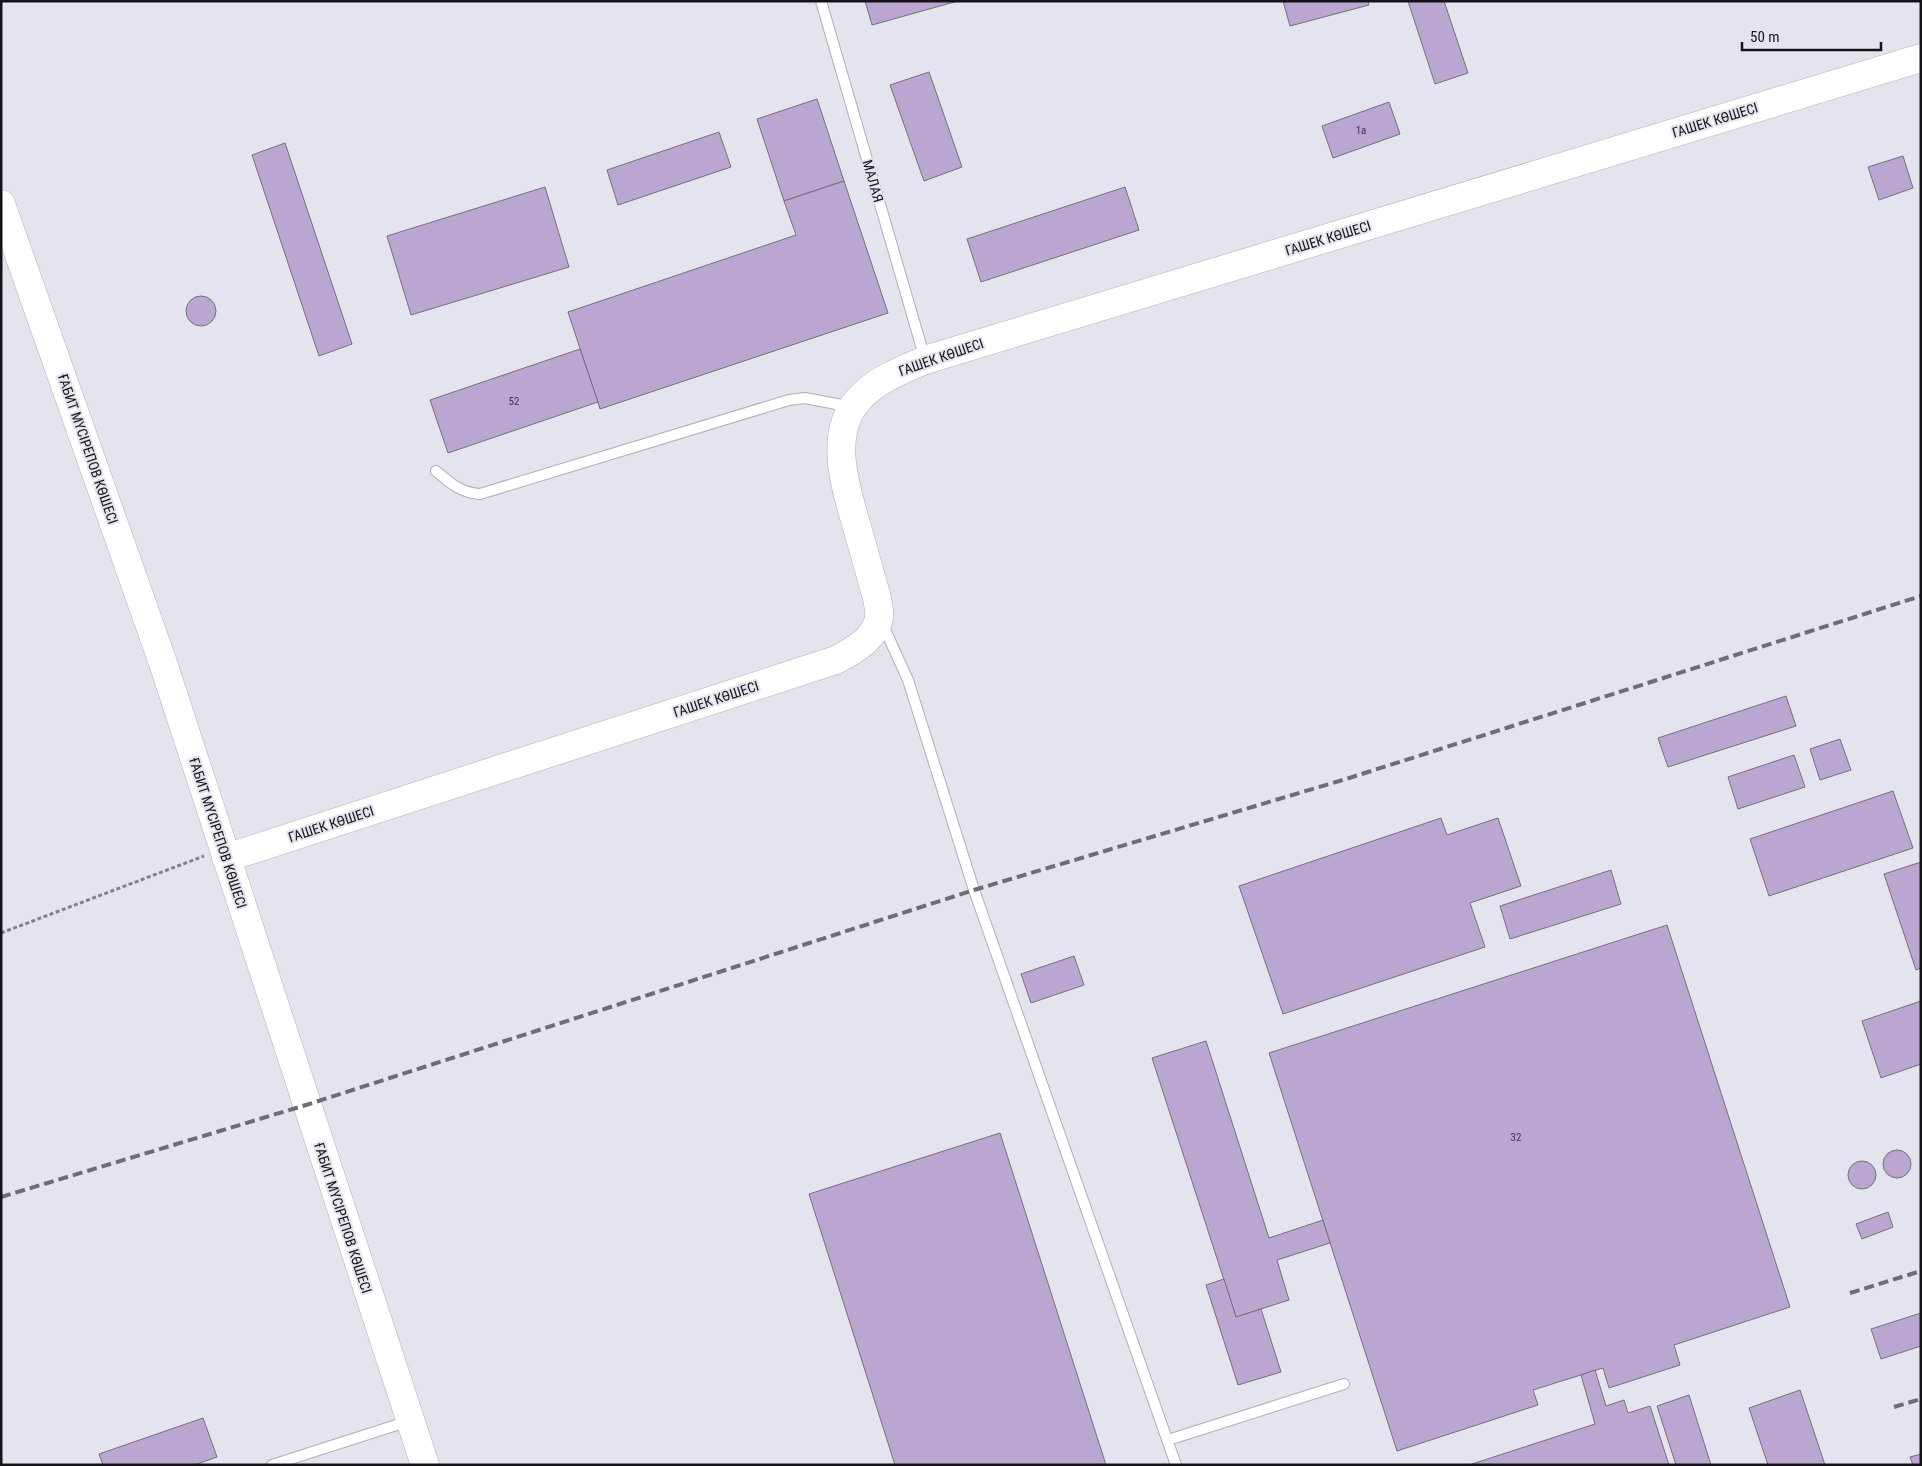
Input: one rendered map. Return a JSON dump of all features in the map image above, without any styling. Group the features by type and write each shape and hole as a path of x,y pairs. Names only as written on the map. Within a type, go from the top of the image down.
{"street":[{"name":"ГАШЕК КӨШЕСІ","path":"225,853 836,660 859,648 872,633 879,618 877,598 842,475 841,452 843,432 853,407 876,385 895,373 925,360 1921,58"},
{"name":"ҒАБИТ МҮСІРЕПОВ КӨШЕСІ","path":"1,204 163,663 424,1465"}],"lane":[{"name":"МАЛАЯ","path":"821,1 925,360"},
{"path":"436,471 452,485 467,493 480,494 789,400 806,398 853,407"},
{"path":"879,618 908,680 974,890 1176,1465"},
{"path":"1168,1440 1344,1384"},
{"path":"272,1465 410,1420"}],"path":[{"path":"1,933 225,853"}],"building":[{"path":"865,1 958,1 872,25"},
{"path":"1283,1 1368,1 1369,5 1290,26"},
{"path":"1408,1 1444,1 1468,73 1435,84"},
{"path":"929,72 962,167 924,181 890,85"},
{"path":"817,99 844,181 784,201 757,119"},
{"path":"1389,102 1400,134 1333,158 1322,126"},
{"path":"719,132 731,167 618,205 607,170"},
{"path":"285,143 352,344 319,356 252,155"},
{"path":"1903,156 1913,188 1879,200 1868,167"},
{"path":"844,181 888,313 600,409 568,312 796,235 784,201"},
{"path":"545,187 569,267 411,315 387,236"},
{"path":"1125,187 1139,230 981,282 967,239"},
{"path":"201,296 212,300 216,311 212,322 201,326 190,322 186,311 190,300"},
{"path":"580,349 598,402 448,453 430,400"},
{"path":"1786,696 1796,726 1668,767 1658,738"},
{"path":"1840,739 1851,770 1820,780 1810,749"},
{"path":"1794,755 1805,787 1738,809 1728,777"},
{"path":"1893,791 1913,848 1769,896 1750,839"},
{"path":"1441,818 1447,835 1498,818 1521,886 1470,903 1485,947 1283,1014 1239,886"},
{"path":"1921,862 1921,968 1916,970 1884,874"},
{"path":"1611,870 1621,904 1510,939 1500,906"},
{"path":"1667,925 1790,1307 1674,1345 1680,1365 1609,1388 1603,1368 1533,1390 1538,1405 1397,1451 1269,1053"},
{"path":"1074,956 1084,985 1031,1003 1021,974"},
{"path":"1921,1001 1921,1064 1881,1078 1862,1021"},
{"path":"1206,1041 1269,1238 1323,1220 1330,1243 1277,1260 1289,1300 1236,1317 1152,1058"},
{"path":"1000,1133 1106,1465 895,1465 809,1194"},
{"path":"1897,1150 1907,1154 1911,1164 1907,1174 1897,1178 1887,1174 1883,1164 1887,1154"},
{"path":"1862,1161 1872,1165 1876,1175 1872,1185 1862,1189 1852,1185 1848,1175 1852,1165"},
{"path":"1888,1212 1893,1227 1862,1239 1856,1224"},
{"path":"1224,1279 1236,1317 1261,1309 1281,1372 1238,1385 1206,1285"},
{"path":"1921,1313 1921,1346 1881,1359 1871,1329"},
{"path":"1595,1370 1606,1406 1624,1400 1628,1413 1650,1406 1669,1465 1469,1465 1595,1424 1581,1375"},
{"path":"1800,1390 1825,1465 1768,1465 1749,1408"},
{"path":"1689,1395 1711,1465 1676,1465 1657,1406"},
{"path":"203,1418 217,1457 194,1465 103,1465 99,1454"},
{"path":"1921,1454 1921,1465 1913,1465 1910,1457"}],"railway":[{"path":"1,1197 306,1105 974,890 1346,779 1921,596"},
{"path":"1850,1293 1921,1271"},
{"path":"1894,1407 1921,1399"}]}
